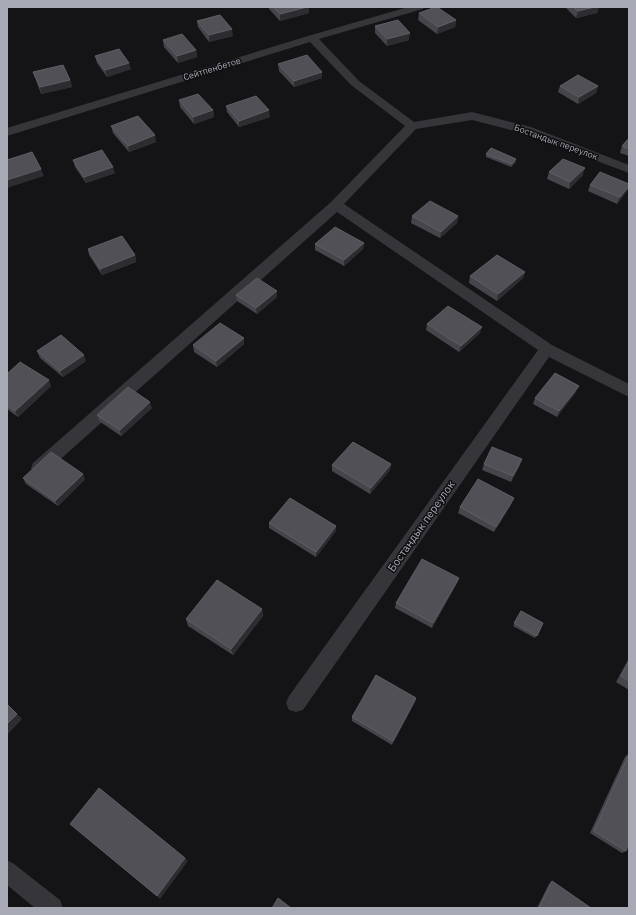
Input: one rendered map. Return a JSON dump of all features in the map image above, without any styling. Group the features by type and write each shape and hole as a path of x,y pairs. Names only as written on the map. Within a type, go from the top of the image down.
{"street":[{"name":"Сейтпенбетов","path":"7,132 418,7"},
{"path":"32,474 336,205 412,126 355,83 312,38"},
{"name":"Бостандык переулок","path":"412,126 472,116 527,130 629,169"},
{"path":"336,205 547,349 629,391"},
{"name":"Бостандык переулок","path":"296,703 547,349"},
{"path":"7,871 52,908"}],"building":[{"path":"273,7 307,7 280,14"},
{"path":"436,7 456,20 438,27 419,13"},
{"path":"573,7 595,7 578,11"},
{"path":"220,15 232,29 209,35 197,21"},
{"path":"398,20 410,33 387,39 375,26"},
{"path":"182,34 196,50 177,56 163,40"},
{"path":"119,49 129,63 105,70 95,56"},
{"path":"307,55 322,72 294,81 278,64"},
{"path":"63,65 70,80 40,87 33,72"},
{"path":"578,75 598,86 579,97 560,86"},
{"path":"198,94 213,110 193,117 179,100"},
{"path":"256,96 269,110 239,121 226,106"},
{"path":"138,116 155,135 128,146 111,126"},
{"path":"629,138 629,149 622,146"},
{"path":"491,148 516,159 512,164 486,154"},
{"path":"102,150 113,167 84,177 73,160"},
{"path":"32,152 41,169 7,180 7,160"},
{"path":"563,159 585,168 570,182 549,172"},
{"path":"600,172 629,184 629,186 620,197 590,185"},
{"path":"430,201 458,216 441,232 412,216"},
{"path":"335,227 364,243 344,260 315,244"},
{"path":"122,236 135,255 100,269 88,249"},
{"path":"497,255 525,272 498,294 470,276"},
{"path":"257,278 277,291 256,308 236,295"},
{"path":"448,306 482,327 461,346 427,324"},
{"path":"220,323 244,338 216,361 193,345"},
{"path":"61,335 84,355 60,371 37,351"},
{"path":"20,362 49,380 15,411 7,405 7,374"},
{"path":"555,373 579,386 559,411 535,398"},
{"path":"128,387 150,402 120,430 97,415"},
{"path":"353,442 391,464 371,488 332,465"},
{"path":"492,447 522,459 513,476 484,464"},
{"path":"51,452 83,474 55,501 23,478"},
{"path":"478,479 514,498 496,527 460,507"},
{"path":"290,498 336,526 316,552 269,523"},
{"path":"422,559 459,578 433,623 396,603"},
{"path":"217,580 262,609 231,649 186,619"},
{"path":"521,611 543,623 537,636 514,623"},
{"path":"629,661 629,681 621,676"},
{"path":"376,675 416,698 393,741 352,717"},
{"path":"7,704 17,714 7,724"},
{"path":"629,754 629,843 626,851 594,831"},
{"path":"99,788 185,858 157,896 70,824"},
{"path":"552,881 591,908 539,908"},
{"path":"278,898 291,908 272,908"}]}
